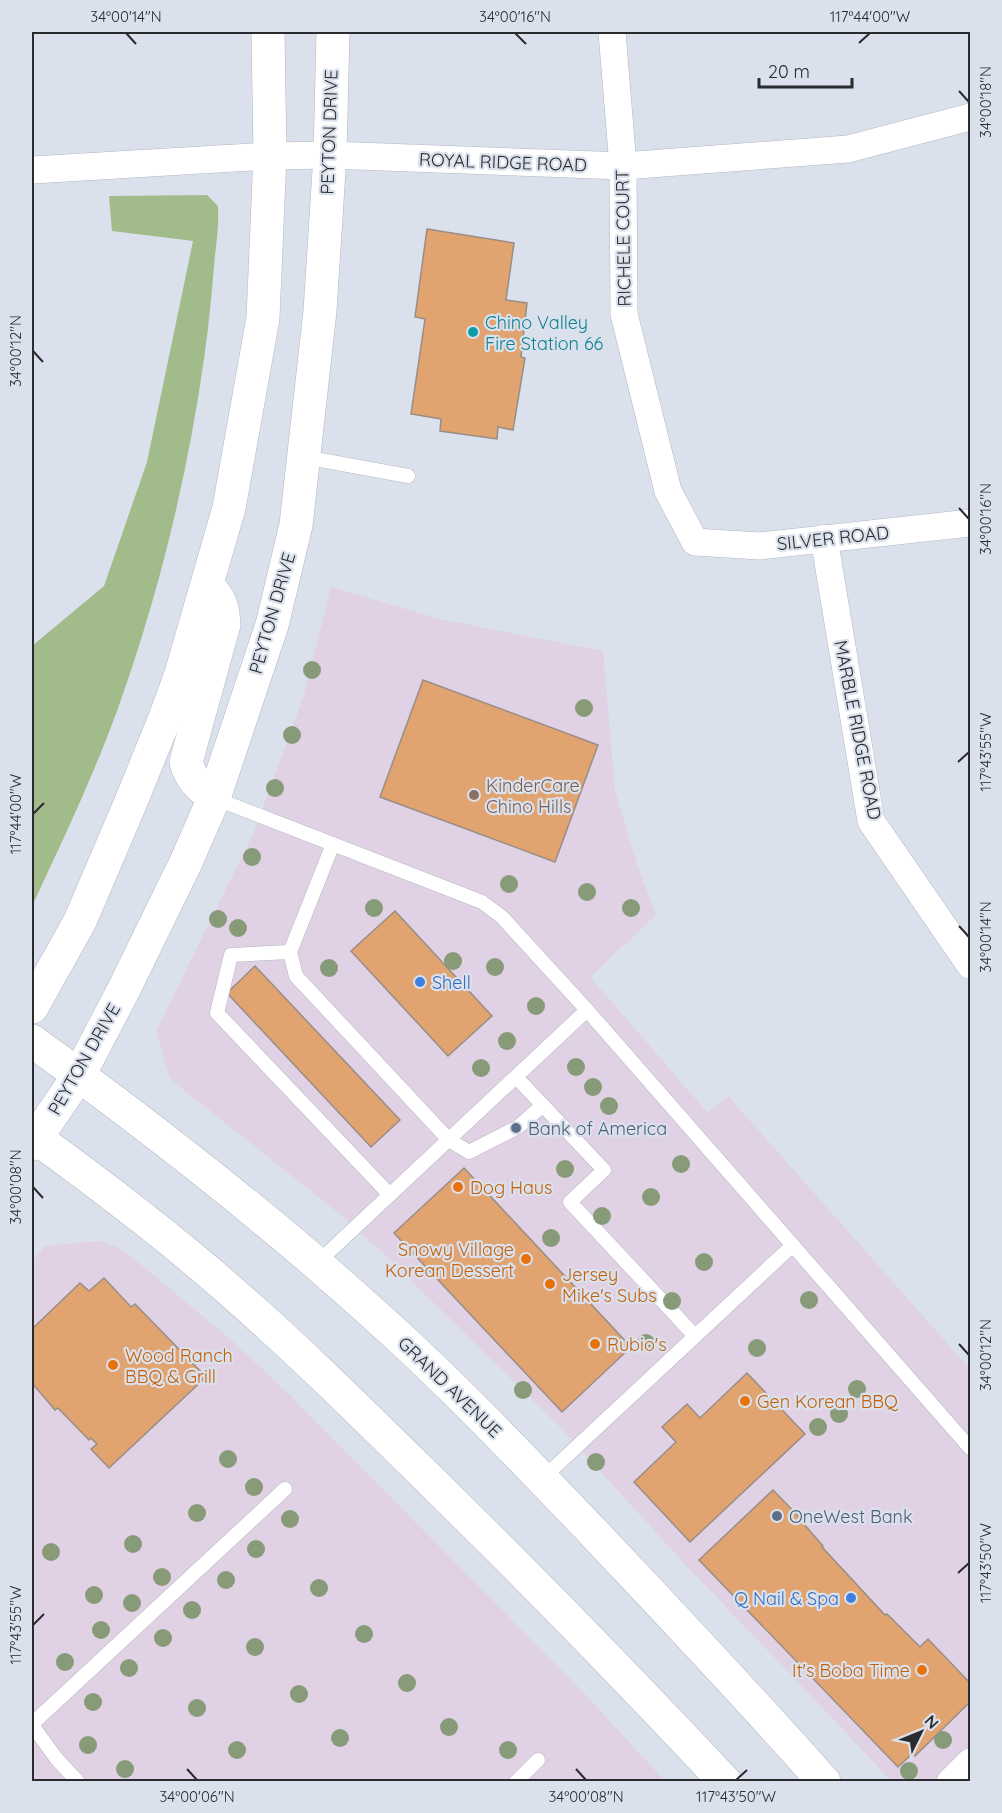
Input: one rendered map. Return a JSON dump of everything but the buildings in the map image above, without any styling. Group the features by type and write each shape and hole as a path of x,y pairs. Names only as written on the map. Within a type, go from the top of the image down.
{"main road":[{"path":"32,1007 80,921 130,804 180,677 229,508 263,318 270,156 268,32"},
{"name":"PEYTON DRIVE","path":"33,1139 79,1075 181,873 214,798 272,625 296,525 320,311 330,154 333,32"},
{"path":"205,592 214,593 219,600 223,609 224,624 186,762 195,782 214,798"},
{"name":"GRAND AVENUE","path":"32,1041 208,1174 377,1316 455,1389 542,1479 654,1596 824,1782"},
{"path":"33,1139 102,1187 199,1265 316,1369 554,1603 725,1782"}],"street":[{"name":"RICHELE COURT","path":"612,32 623,166 624,314 668,490 695,542"},
{"name":"ROYAL RIDGE ROAD","path":"32,170 330,154 623,166 848,149 970,117"},
{"name":"SILVER ROAD","path":"695,542 760,546 970,523"},
{"name":"MARBLE RIDGE ROAD","path":"824,538 871,821 970,964"},
{"path":"950,1782 970,1762"}],"lane":[{"path":"304,457 408,476"},
{"path":"214,798 482,902 502,917 587,1010 970,1448"},
{"path":"333,844 290,952 296,976 449,1140 469,1152 518,1127 543,1105"},
{"path":"290,952 231,955 217,1012 390,1196"},
{"path":"316,1264 587,1010"},
{"path":"516,1077 603,1170 570,1202 695,1336"},
{"path":"542,1479 793,1245"},
{"path":"78,1782 56,1758 32,1725 285,1489"},
{"path":"516,1782 538,1760"}],"shaded area":[{"path":"331,587 440,619 603,651 615,791 637,864 656,915 590,977 708,1113 728,1096 970,1369 970,1781 891,1781 680,1559 560,1427 385,1255 341,1215 170,1079 156,1031 254,832 303,698"},
{"path":"101,1241 117,1247 143,1266 229,1338 287,1392 582,1691 665,1781 32,1782 32,1262 45,1246"}],"green space":[{"path":"207,195 218,206 218,231 209,320 189,449 170,537 146,625 108,736 32,906 32,646 104,586 147,462 193,241 112,231 109,196"}],"place":[{"name":"Chino Valley Fire Station 66","path":"473,332"},
{"name":"KinderCare Chino Hills","path":"474,795"},
{"name":"Shell","path":"420,982"},
{"name":"Bank of America","path":"516,1128"},
{"name":"Dog Haus","path":"458,1187"},
{"name":"Snowy Village Korean Dessert","path":"526,1259"},
{"name":"Jersey Mike's Subs","path":"550,1284"},
{"name":"Rubio's","path":"595,1344"},
{"name":"Wood Ranch BBQ & Grill","path":"113,1365"},
{"name":"Gen Korean BBQ","path":"745,1401"},
{"name":"OneWest Bank","path":"777,1516"},
{"name":"Q Nail & Spa","path":"851,1598"},
{"name":"It's Boba Time","path":"922,1670"}]}
